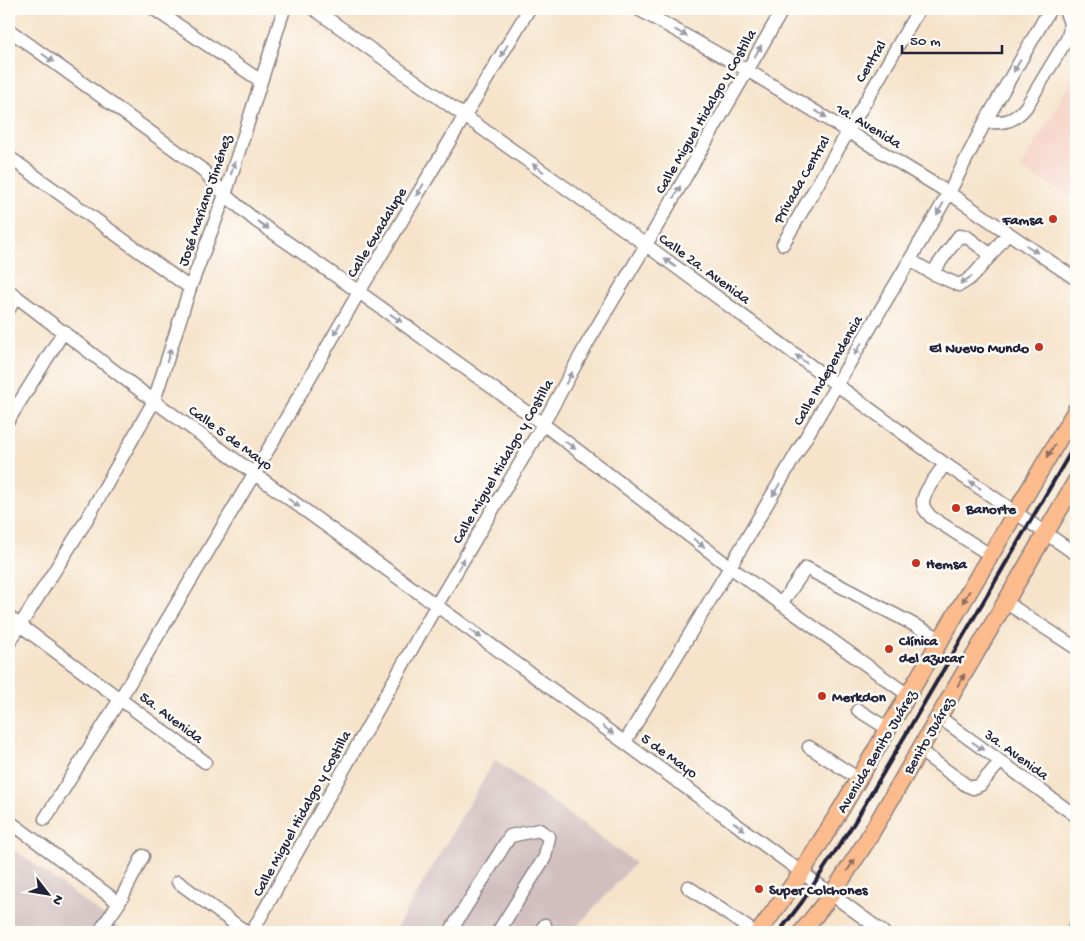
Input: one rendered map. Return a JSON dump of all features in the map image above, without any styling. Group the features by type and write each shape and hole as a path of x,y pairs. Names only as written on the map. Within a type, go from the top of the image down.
{"main road":[{"name":"Avenida Benito Juárez","path":"758,932 802,872 859,779 1076,410"},
{"path":"1046,533 1076,481"},
{"name":"Benito Juárez","path":"802,932 832,894 866,842 1046,533"}],"street":[{"path":"154,9 261,81"},
{"name":"José Mariano Jiménez","path":"9,644 84,524 154,401 190,288 225,195 284,9"},
{"name":"Calle 2a. Avenida","path":"314,9 646,246 945,464 1076,554"},
{"name":"Calle Guadalupe","path":"45,818 120,699 254,474 359,292 529,9"},
{"name":"1a. Avenida","path":"638,9 747,70 848,130 949,193 1076,279"},
{"name":"Calle Miguel Hidalgo y Costilla","path":"252,932 436,606 783,9"},
{"name":"Central","path":"848,130 919,9"},
{"name":"Calle Independencia","path":"625,742 949,193 985,122 1050,9"},
{"path":"985,122 1000,123 1010,120 1019,115 1026,107 1067,39 1071,22 1064,9"},
{"path":"9,30 202,170 225,195 255,220 543,424 730,567 908,695"},
{"name":"Privada Central","path":"783,244 848,130"},
{"path":"9,157 190,288"},
{"path":"910,260 932,273 959,285 966,282 973,275 1008,233"},
{"path":"932,273 959,236 966,237 991,255"},
{"path":"9,309 13,294"},
{"name":"Calle 5 de Mayo","path":"13,294 154,401 436,606"},
{"path":"9,419 64,331"},
{"path":"945,464 925,493 922,501 924,509 931,517 990,555"},
{"path":"781,604 806,568 941,639"},
{"path":"1006,602 1076,648"},
{"name":"5 de Mayo","path":"436,606 625,742 881,932"},
{"name":"5a. Avenida","path":"9,617 204,762"},
{"path":"858,710 888,730"},
{"name":"3a. Avenida","path":"939,717 1076,816"},
{"path":"809,747 859,779"},
{"path":"920,750 966,785 973,788 980,786 1000,762"},
{"path":"9,821 119,902"},
{"path":"450,932 510,836 539,830 549,837 545,857 498,932"},
{"path":"99,932 119,902 142,856"},
{"path":"178,882 246,932"},
{"path":"688,887 754,932"},
{"path":"1072,932 1076,925"}],"shaded area":[{"path":"1076,73 1076,199 1021,169"},
{"path":"495,760 635,863 572,932 394,932"},
{"path":"9,846 126,932 9,932"}],"railway":[{"path":"779,932 802,902 854,823 1076,443"}],"place":[{"name":"Famsa","path":"1053,219"},
{"name":"El Nuevo Mundo","path":"1039,347"},
{"name":"Banorte","path":"956,508"},
{"name":"Hemsa","path":"916,563"},
{"name":"Clínica del azucar","path":"889,649"},
{"name":"Merkdon","path":"822,696"},
{"name":"Super Colchones","path":"759,889"}]}
